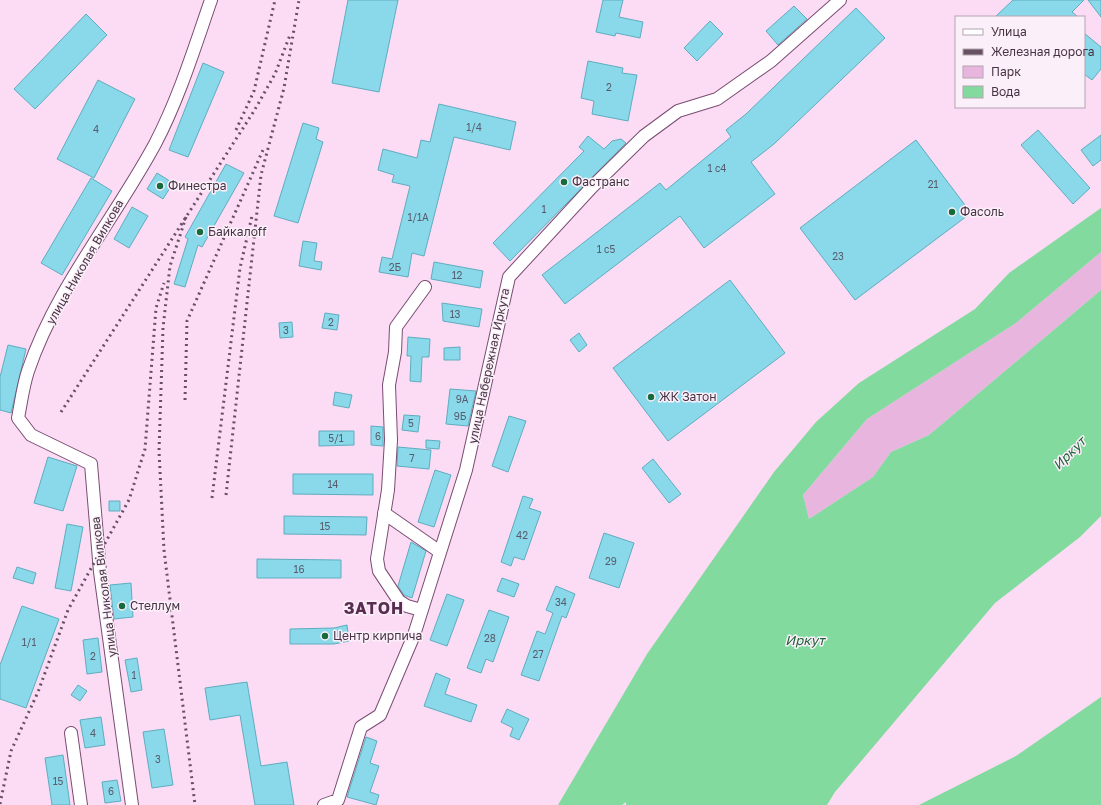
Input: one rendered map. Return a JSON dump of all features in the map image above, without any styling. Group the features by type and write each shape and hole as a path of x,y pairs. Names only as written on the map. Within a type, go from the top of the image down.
{"street":[{"name":"улица Николая Вилкова","path":"132,805 100,572 91,464 31,436 18,418 27,372 38,346 67,288 154,145 178,96 211,0"},
{"name":"улица Набережная Иркута","path":"324,805 338,800 361,727 380,715 414,635 466,470 509,277 592,187 644,136 678,111 717,99 759,70 840,0"},
{"path":"421,610 407,606 400,601 379,571 377,559 388,490 391,440 389,385 395,352 396,327 425,287"},
{"path":"384,513 440,552"},
{"path":"71,733 81,805"}],"green space":[{"path":"1101,252 1101,290 929,435 891,452 873,477 809,519 803,495 867,419 1016,323"}],"water":[{"name":"Иркут","path":"1101,208 1101,252 1016,323 867,419 803,495 809,519 873,477 891,452 929,435 1101,290 1101,516 1080,537 995,603 835,792 827,805 626,805 626,802 622,805 558,805 647,654 774,472 816,422 859,383 975,309 1009,273"},
{"path":"1101,697 1101,805 919,805 1016,756"}],"building":[{"path":"348,0 398,0 379,92 332,83"},
{"path":"603,0 623,0 619,17 643,22 640,38 616,33 615,36 596,32"},
{"path":"1013,0 1084,0 1072,12 1077,16 996,16"},
{"path":"1088,0 1101,0 1101,17"},
{"path":"794,6 807,19 778,45 766,31"},
{"path":"856,8 885,38 774,144 751,162 775,194 704,248 680,216 565,304 542,275 660,183 666,190 731,137 726,130 746,114"},
{"path":"86,14 107,35 35,109 14,89"},
{"path":"710,21 723,34 697,61 684,48"},
{"path":"1085,34 1101,47 1101,69 1092,80 1085,75"},
{"path":"588,61 623,68 622,73 637,75 628,121 592,114 594,101 581,98"},
{"path":"203,63 224,72 188,157 169,150"},
{"path":"98,80 135,99 94,178 57,159"},
{"path":"439,104 516,122 510,150 454,137 424,256 412,253 408,277 379,272 382,257 392,259 410,186 392,182 394,175 378,170 383,149 417,158 421,140 430,142"},
{"path":"303,123 319,128 316,139 323,142 298,223 274,216"},
{"path":"1038,130 1090,188 1073,204 1021,145"},
{"path":"1101,135 1101,160 1093,166 1081,150"},
{"path":"588,136 604,149 612,141 621,139 626,143 510,261 493,243 584,151 579,147"},
{"path":"916,140 971,213 855,300 800,228"},
{"path":"226,164 244,173 202,247 198,245 185,287 174,284 188,239 185,237"},
{"name":"Финестра","path":"157,173 173,183 163,199 147,189"},
{"path":"91,178 112,191 62,275 41,263"},
{"path":"132,207 148,216 129,248 114,239"},
{"path":"303,241 317,243 314,261 322,262 321,270 299,266"},
{"path":"434,262 483,271 480,288 431,279"},
{"path":"730,280 785,353 668,441 613,368"},
{"path":"442,303 482,309 479,327 443,321"},
{"path":"325,313 339,315 337,330 322,328"},
{"path":"292,322 293,337 280,338 279,323"},
{"path":"579,333 587,345 579,352 570,340"},
{"path":"408,337 430,339 429,357 422,357 421,382 410,381 411,356 407,356"},
{"path":"8,345 26,349 11,413 0,410 0,377"},
{"path":"460,347 460,360 444,360 444,348"},
{"path":"450,389 476,391 468,426 446,424"},
{"path":"335,392 352,395 349,408 333,405"},
{"path":"404,415 420,416 418,432 402,430"},
{"path":"509,416 526,421 508,472 492,466"},
{"path":"371,426 383,427 383,446 371,445"},
{"path":"319,431 354,431 354,445 319,446"},
{"path":"426,440 440,441 439,449 426,448"},
{"path":"398,447 431,450 429,469 397,466"},
{"path":"48,457 77,466 63,511 34,503"},
{"path":"653,459 681,494 669,503 642,468"},
{"path":"435,470 451,475 434,527 418,522"},
{"path":"293,474 373,474 373,495 293,494"},
{"path":"523,496 533,499 529,508 541,512 524,560 514,557 511,566 501,562"},
{"path":"109,501 120,501 120,511 109,511"},
{"path":"284,516 367,517 366,535 284,534"},
{"path":"67,524 83,527 71,591 55,588"},
{"path":"604,533 634,543 619,588 589,578"},
{"path":"411,542 426,551 412,598 404,595 398,586"},
{"path":"257,559 341,560 341,578 257,578"},
{"path":"17,567 36,573 33,584 13,578"},
{"path":"502,578 519,584 514,597 497,591"},
{"path":"131,583 133,617 114,619 110,585"},
{"path":"556,586 575,594 566,618 562,616 539,681 521,675 537,631 545,634 553,613 546,610"},
{"path":"447,594 464,600 447,646 430,640"},
{"path":"22,606 59,619 26,708 0,699 0,665"},
{"path":"489,610 509,617 493,662 486,659 481,673 467,668"},
{"path":"347,625 349,641 334,644 290,644 290,629 334,628"},
{"path":"98,638 102,672 87,674 83,640"},
{"path":"137,658 142,690 131,692 125,660"},
{"path":"436,673 450,679 445,694 477,705 471,722 424,706"},
{"path":"247,682 261,766 287,762 294,805 255,805 240,715 210,720 205,688"},
{"path":"78,685 87,691 80,701 71,695"},
{"path":"507,709 529,719 519,740 510,736 513,728 501,722"},
{"path":"101,717 105,745 85,748 80,720"},
{"path":"164,729 173,785 152,788 143,732"},
{"path":"366,737 377,741 370,763 379,766 370,792 379,795 376,805 347,797"},
{"path":"63,755 70,805 52,805 45,758"},
{"path":"117,780 121,801 105,803 102,782"}],"railway":[{"path":"236,130 254,91 275,0"},
{"path":"226,495 261,175 284,88 299,0"},
{"path":"61,412 254,111 275,74 290,35"},
{"path":"185,400 187,321 263,150"},
{"path":"212,498 240,268 252,216"},
{"path":"186,217 170,266 163,328 159,451 164,550 195,805"},
{"path":"0,804 11,751 38,692 68,610 129,500 145,449 156,308 164,283"}],"place":[{"name":"Фастранс","path":"564,182"},
{"name":"Финестра","path":"160,186"},
{"name":"Фасоль","path":"952,212"},
{"name":"Байкалoff","path":"200,232"},
{"name":"ЖК Затон","path":"651,397"},
{"name":"Стеллум","path":"122,606"},
{"name":"Центр кирпича","path":"325,636"}],"district":[{"name":"ЗАТОН","path":"374,608"}]}
